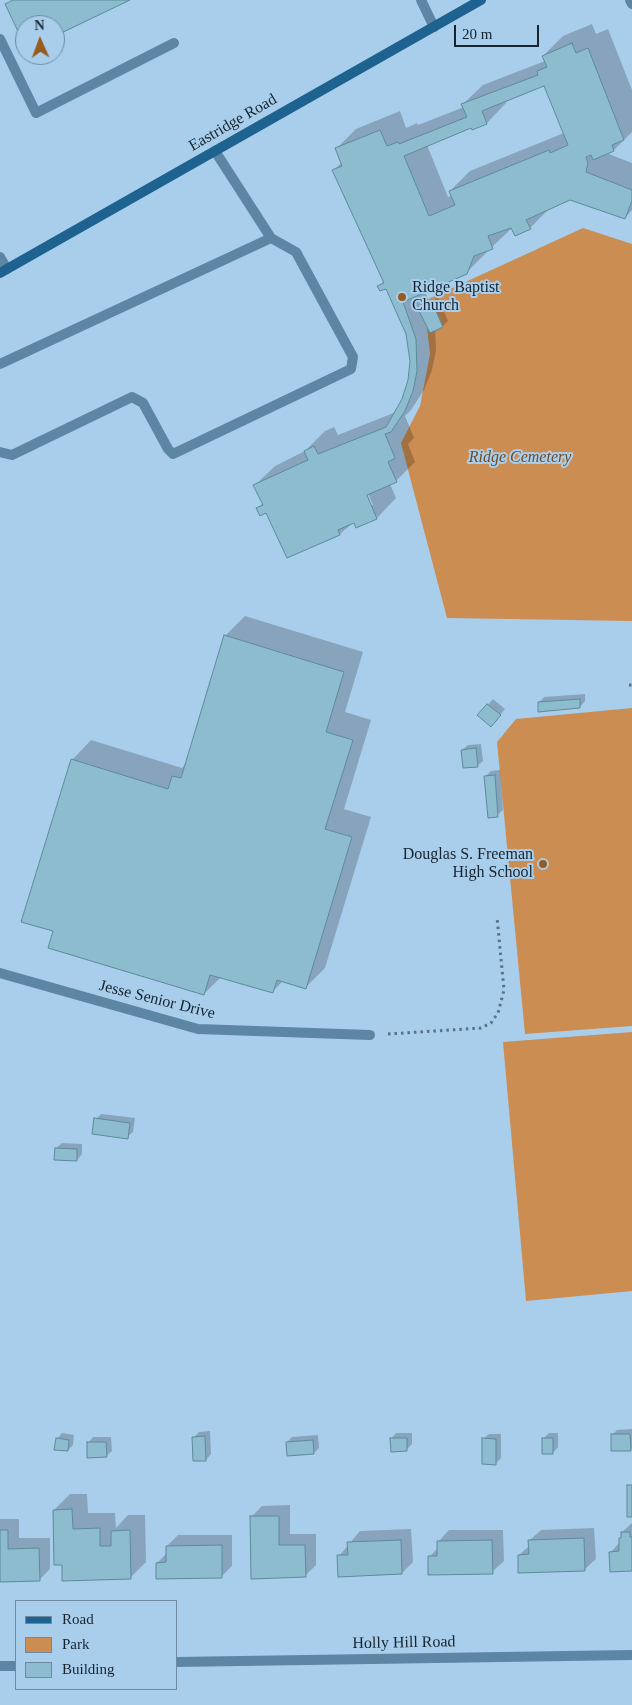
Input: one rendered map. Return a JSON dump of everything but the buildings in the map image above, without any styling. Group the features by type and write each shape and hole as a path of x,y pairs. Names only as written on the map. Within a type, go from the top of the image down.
{"main road":[{"name":"Eastridge Road","path":"4,271 481,0"}],"street":[{"path":"421,0 434,27"},
{"path":"630,0 632,4"},
{"path":"0,39 36,113 174,43"},
{"path":"0,452 12,455 132,397 143,404 168,449 173,454 351,369 353,357 296,252 271,238 215,151"},
{"path":"0,364 271,238"},
{"path":"0,257 4,271"},
{"name":"Jesse Senior Drive","path":"0,973 198,1029 370,1035"},
{"name":"Holly Hill Road","path":"178,1662 632,1655"},
{"path":"0,1666 15,1666"}],"path":[{"path":"370,1035 481,1028 491,1023 498,1013 504,990 497,917"}],"green space":[{"name":"Ridge Cemetery","path":"583,228 632,244 632,621 447,618 401,443 420,406 430,354 424,301"},
{"path":"632,708 632,1026 525,1034 497,742 516,719"},
{"path":"632,1032 632,1291 526,1301 503,1042"}],"place":[{"name":"Ridge Baptist Church","path":"402,297"},
{"name":"Douglas S. Freeman High School","path":"543,864"}]}
